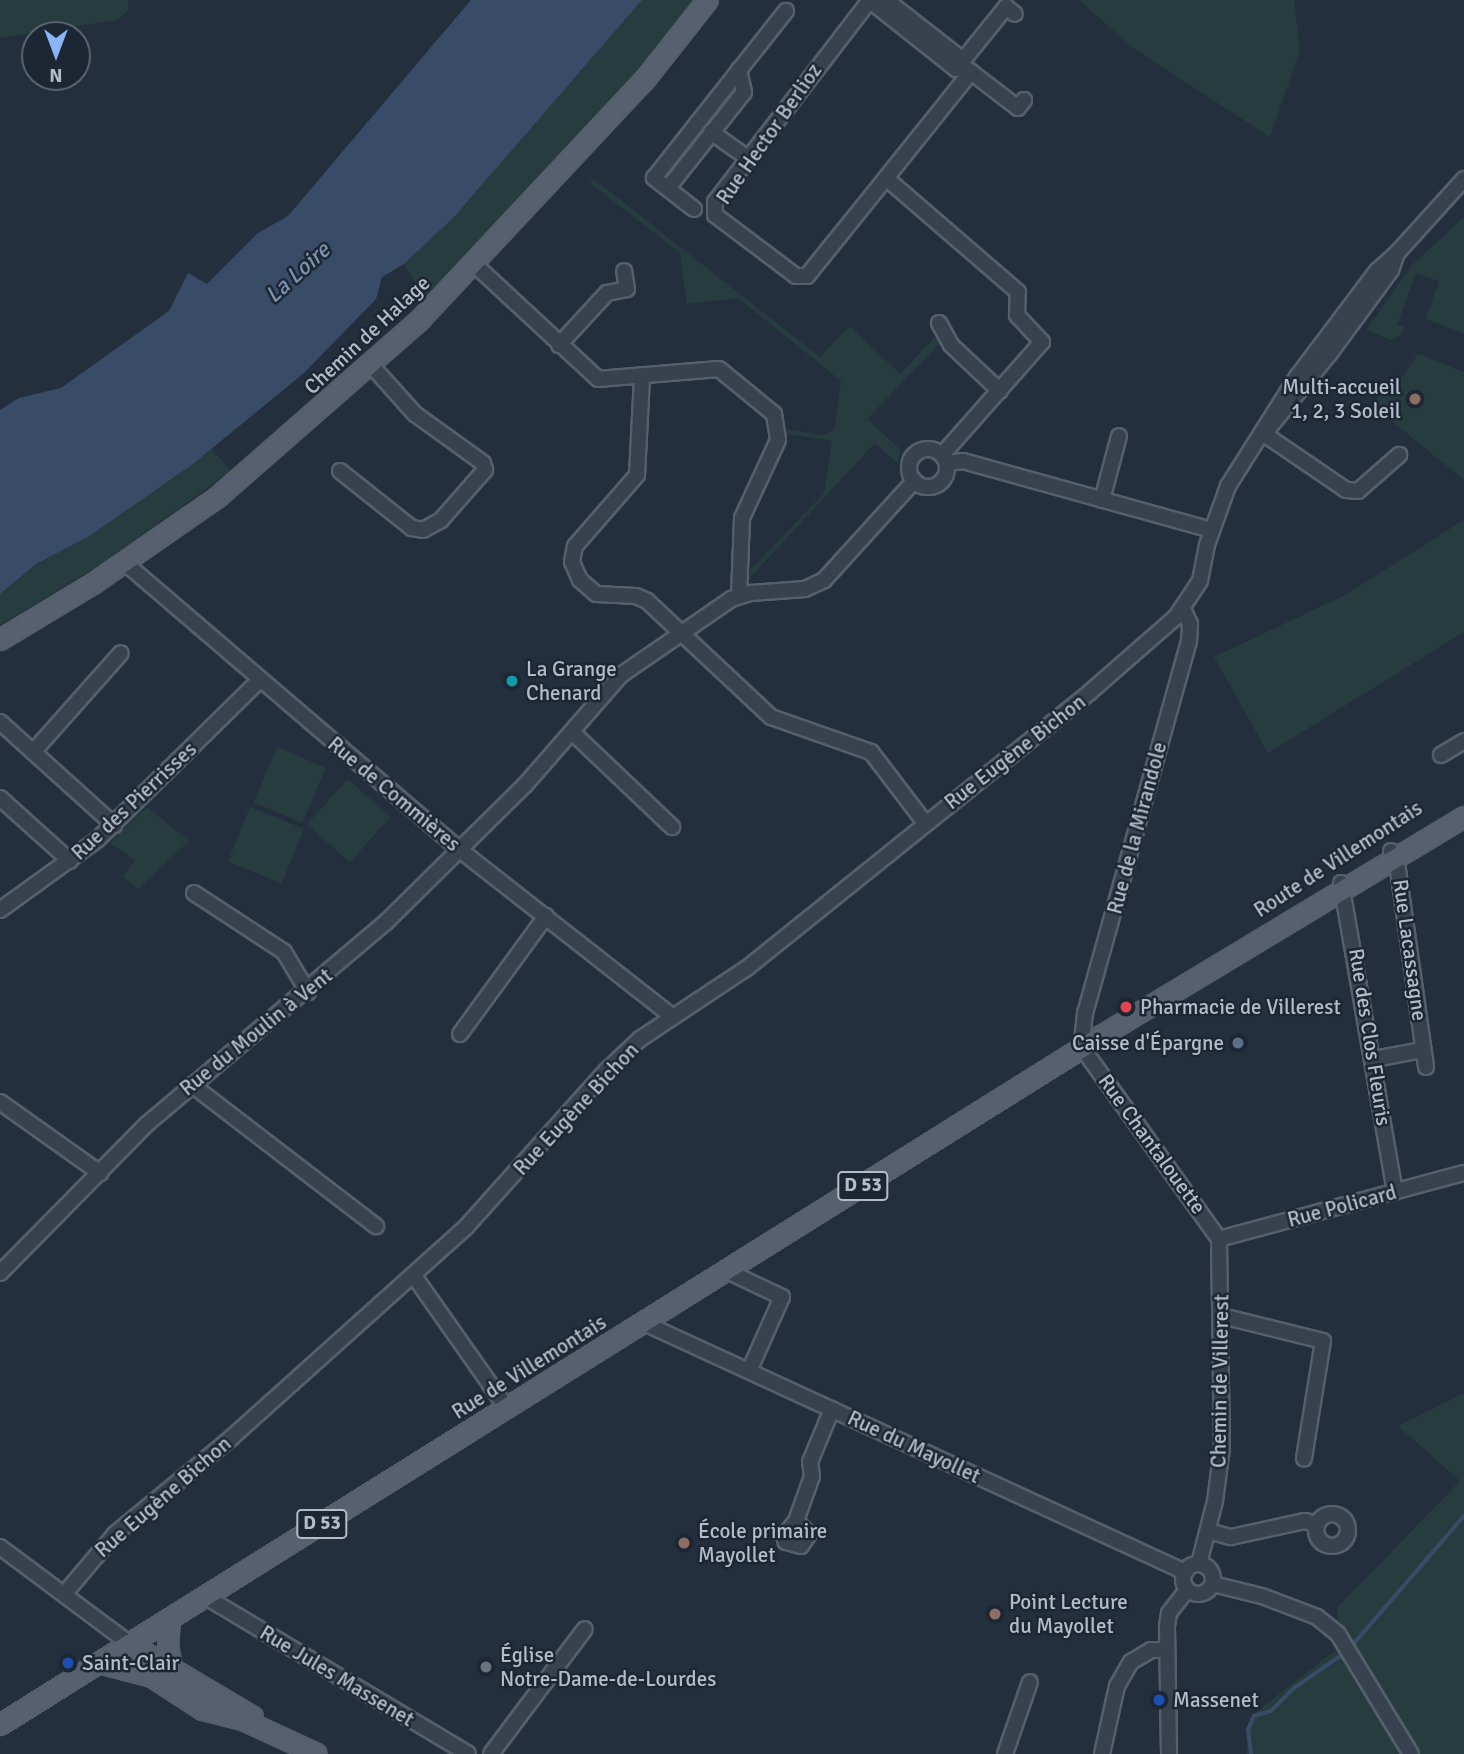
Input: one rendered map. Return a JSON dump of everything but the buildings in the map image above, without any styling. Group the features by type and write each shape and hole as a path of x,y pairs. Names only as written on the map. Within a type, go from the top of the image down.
{"main road":[{"name":"Chemin de Halage","path":"0,640 124,562 218,497 371,365 474,264 644,81 708,0"},
{"name":"Route de Villemontais","path":"1083,1049 1239,954 1464,810"},
{"name":"Rue de Villemontais","path":"0,1725 1083,1049"},
{"path":"170,1620 167,1646 173,1671"},
{"path":"130,1644 276,1733 317,1754"},
{"path":"130,1644 152,1677"},
{"path":"99,1663 152,1677 203,1710 276,1733"}],"street":[{"path":"869,0 1018,108 1024,100"},
{"name":"Rue Hector Berlioz","path":"869,0 715,202 715,215 796,276 807,275 886,178"},
{"path":"886,0 962,66"},
{"path":"1015,15 1006,7 962,66 886,178 1017,292 1017,314 1042,342 944,459 946,476 937,485 925,488 914,481 909,470 917,452 930,449 944,459 963,460 1211,530"},
{"path":"694,209 654,178 786,11"},
{"path":"668,188 744,92 739,70"},
{"path":"711,132 749,159"},
{"name":"Rue Eugène Bichon","path":"66,1592 115,1534 414,1276 466,1227 607,1070 672,1016 747,968 1090,692 1183,609 1200,581 1211,530 1228,486 1343,326 1391,270 1396,253 1464,179"},
{"path":"474,264 598,379 719,369 778,420 775,449 742,518 739,595 805,589 824,580 914,481"},
{"path":"559,345 607,293 627,289 624,271"},
{"path":"939,323 951,345 1000,391"},
{"path":"340,471 412,528 423,530 441,520 485,470 483,463 415,414 371,365"},
{"path":"642,377 637,475 580,540 572,562 580,580 596,594 636,596 771,717 871,752 925,823"},
{"path":"1264,434 1346,490 1358,491 1399,455"},
{"path":"1102,500 1119,436"},
{"name":"Rue de Commières","path":"124,562 259,681 460,850 672,1016"},
{"name":"Rue du Moulin à Vent","path":"0,1273 192,1085 308,992 460,850 515,794 611,686 680,633 739,595"},
{"name":"Rue de la Mirandole","path":"1083,1049 1085,1013 1189,641 1191,624 1183,609"},
{"path":"33,752 121,653"},
{"name":"Rue des Pierrisses","path":"0,910 70,862 114,825 259,681"},
{"path":"0,722 114,825"},
{"path":"572,732 672,827"},
{"path":"1441,755 1464,741"},
{"path":"0,798 70,862"},
{"name":"Rue Lacassagne","path":"1393,855 1426,1067"},
{"name":"Rue des Clos Fleuris","path":"1343,887 1395,1191"},
{"path":"194,893 284,952 308,992"},
{"path":"460,1034 546,916"},
{"name":"Rue Chantalouette","path":"1083,1049 1219,1239"},
{"name":"Rue Lacassagne","path":"1374,1059 1423,1050"},
{"path":"192,1085 376,1226"},
{"path":"0,1102 100,1173"},
{"name":"Rue Policard","path":"1219,1239 1464,1173"},
{"name":"Chemin de Villerest","path":"1199,1564 1208,1531 1222,1448 1219,1239"},
{"path":"727,1271 782,1297 749,1371"},
{"path":"414,1276 506,1408"},
{"path":"1222,1316 1323,1341 1304,1458"},
{"name":"Rue du Mayollet","path":"644,1323 1185,1572"},
{"path":"796,1521 812,1476 810,1462 831,1409"},
{"path":"1208,1531 1231,1537 1305,1521 1317,1525"},
{"path":"0,1547 66,1592 130,1644"},
{"path":"1169,1754 1166,1650 1169,1613 1188,1590 1185,1572 1199,1564 1212,1572 1213,1584"},
{"path":"1188,1590 1199,1595 1213,1584"},
{"path":"1213,1584 1262,1596 1317,1618 1348,1645 1411,1754"},
{"name":"Rue Jules Massenet","path":"206,1597 468,1754"},
{"path":"491,1754 585,1629"},
{"path":"1102,1754 1117,1686 1131,1662 1151,1650 1166,1650"},
{"path":"1005,1754 1030,1682"}],"green space":[{"path":"0,0 128,0 129,10 116,20 91,24 91,21 21,21 21,35 0,38"},
{"path":"642,0 696,0 665,41 428,304 404,264 454,217"},
{"path":"1079,0 1294,0 1300,50 1270,137 1133,48"},
{"path":"594,179 820,357 850,326 900,374 935,337 940,343 867,419 900,449 898,464 875,443 746,582 747,573 824,493 832,441 786,434 787,429 821,435 834,430 841,381 738,298 687,304 680,253 590,183"},
{"path":"1464,217 1464,334 1426,319 1439,281 1416,273 1397,325 1404,327 1401,335 1391,340 1366,330 1412,265"},
{"path":"1418,354 1464,372 1464,480 1372,405 1382,392 1391,393"},
{"path":"212,449 231,471 104,562 0,625 0,594 36,564 88,537"},
{"path":"1464,520 1464,632 1268,753 1214,657 1345,595"},
{"path":"277,747 326,768 302,823 254,802"},
{"path":"348,779 390,817 350,862 307,824"},
{"path":"147,807 189,841 138,889 123,877 135,860 110,843"},
{"path":"250,807 304,829 282,883 228,862"},
{"path":"1464,1393 1464,1754 1246,1754 1250,1717 1342,1645 1337,1608 1460,1481 1398,1426"}],"water":[{"name":"La Loire","path":"471,0 642,0 454,217 404,264 382,277 376,299 305,372 193,464 88,537 36,564 0,594 0,410 19,398 61,388 169,311 188,273 207,284 258,233 288,216"}],"waterway":[{"path":"1351,1647 1464,1516"},
{"path":"1251,1754 1248,1730 1254,1716 1271,1711 1293,1689 1346,1652"}],"place":[{"name":"Multi-accueil 1, 2, 3 Soleil","path":"1415,399"},
{"name":"La Grange Chenard","path":"512,681"},
{"name":"Pharmacie de Villerest","path":"1126,1007"},
{"name":"Caisse d'Épargne","path":"1238,1043"},
{"name":"École primaire Mayollet","path":"684,1543"},
{"name":"Point Lecture du Mayollet","path":"995,1614"},
{"name":"Saint-Clair","path":"68,1663"},
{"name":"Église Notre-Dame-de-Lourdes","path":"486,1667"},
{"name":"Massenet","path":"1159,1700"}]}
